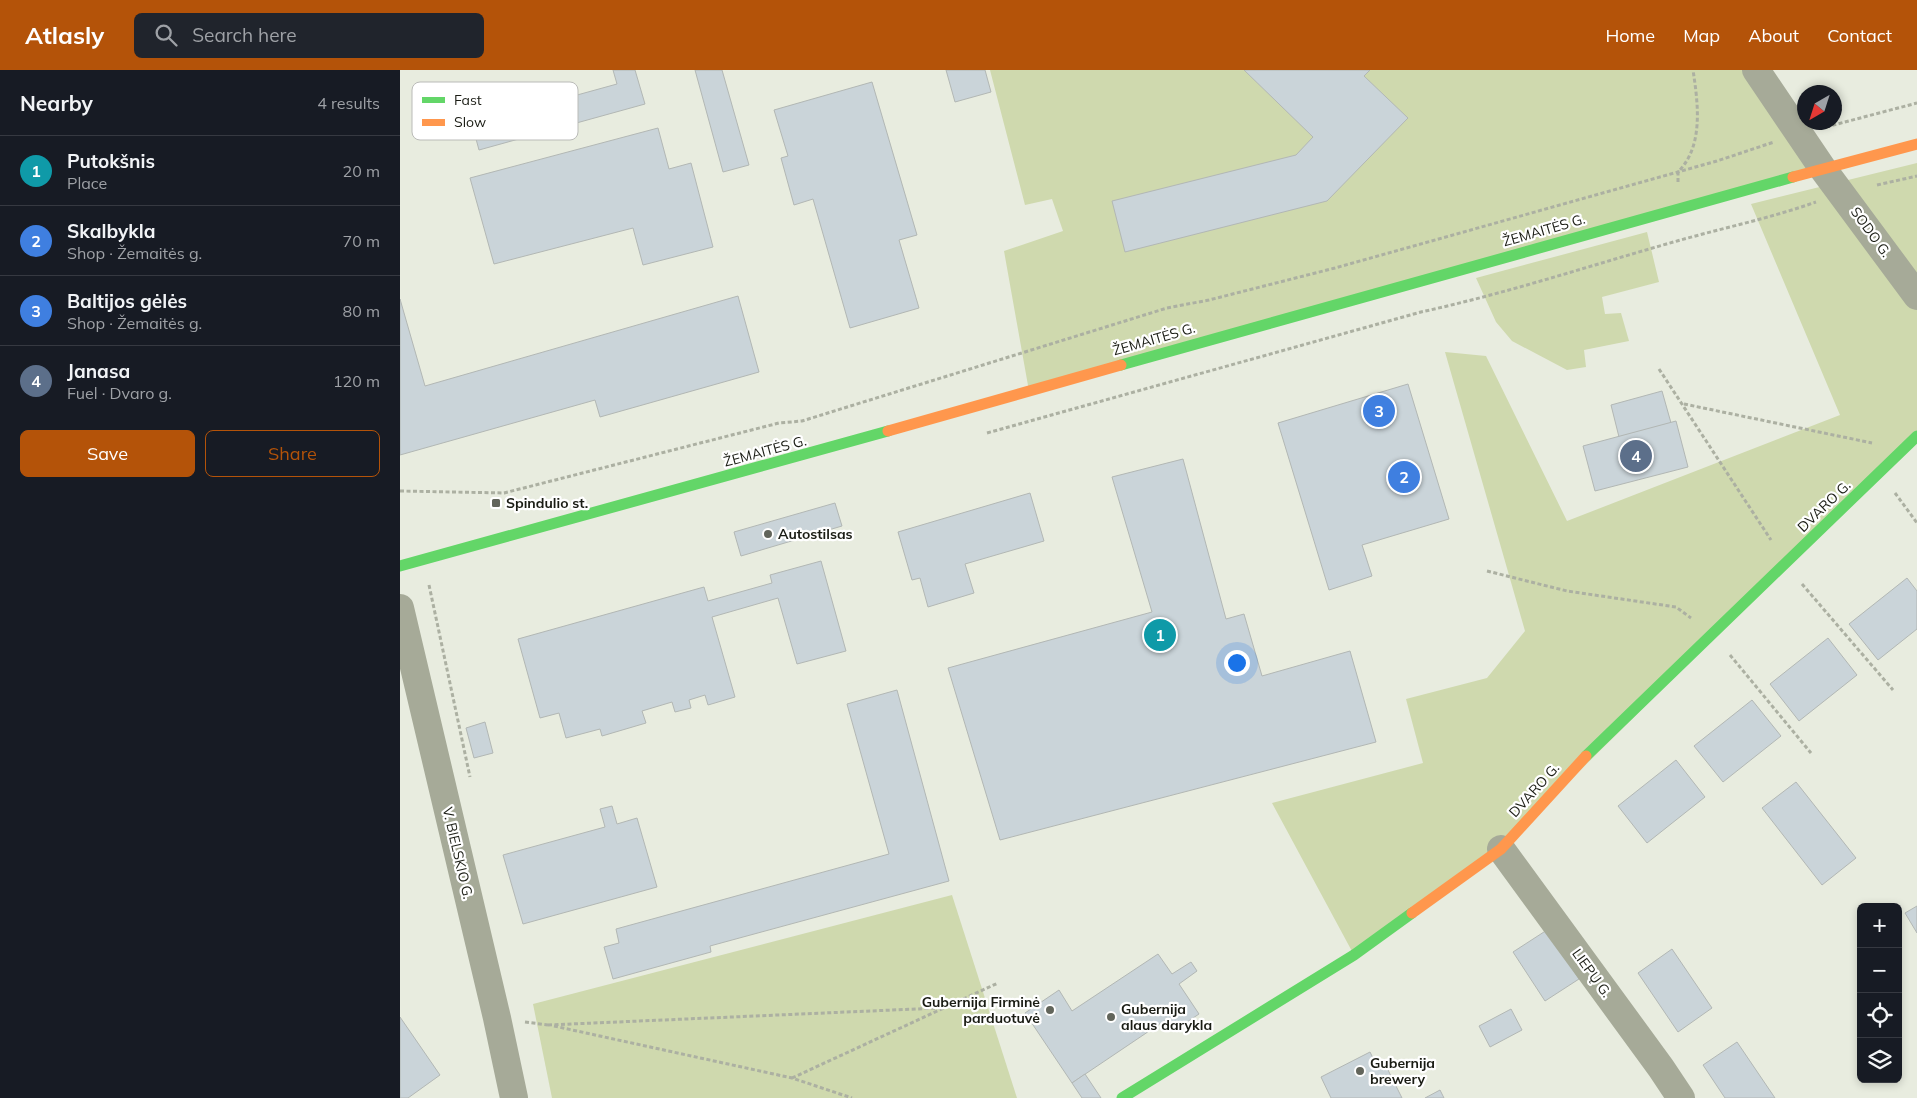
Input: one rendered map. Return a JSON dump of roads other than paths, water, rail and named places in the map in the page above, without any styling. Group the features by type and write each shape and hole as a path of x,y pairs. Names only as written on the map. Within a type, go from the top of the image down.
{"main road":[{"name":"ŽEMAITĖS G.","path":"400,566 811,454 1218,336 1676,208 1917,144"},
{"name":"DVARO G.","path":"1122,1098 1354,955 1501,849 1573,768 1917,436"}],"street":[{"name":"SODO G.","path":"1756,70 1823,168 1917,296"},
{"name":"V. BIELSKIO G.","path":"400,608 497,1018 514,1098"},
{"name":"LIEPŲ G.","path":"1501,849 1681,1098"}],"place":[{"name":"Baltijos gėlės","path":"1379,411"},
{"name":"Janasa","path":"1636,456"},
{"name":"Skalbykla","path":"1404,477"},
{"name":"Spindulio st.","path":"496,503"},
{"name":"Autostilsas","path":"768,534"},
{"name":"Putokšnis","path":"1160,635"},
{"name":"Gubernija Firminė parduotuvė","path":"1050,1010"},
{"name":"Gubernija alaus darykla","path":"1111,1017"},
{"name":"Gubernija brewery","path":"1360,1071"}]}
